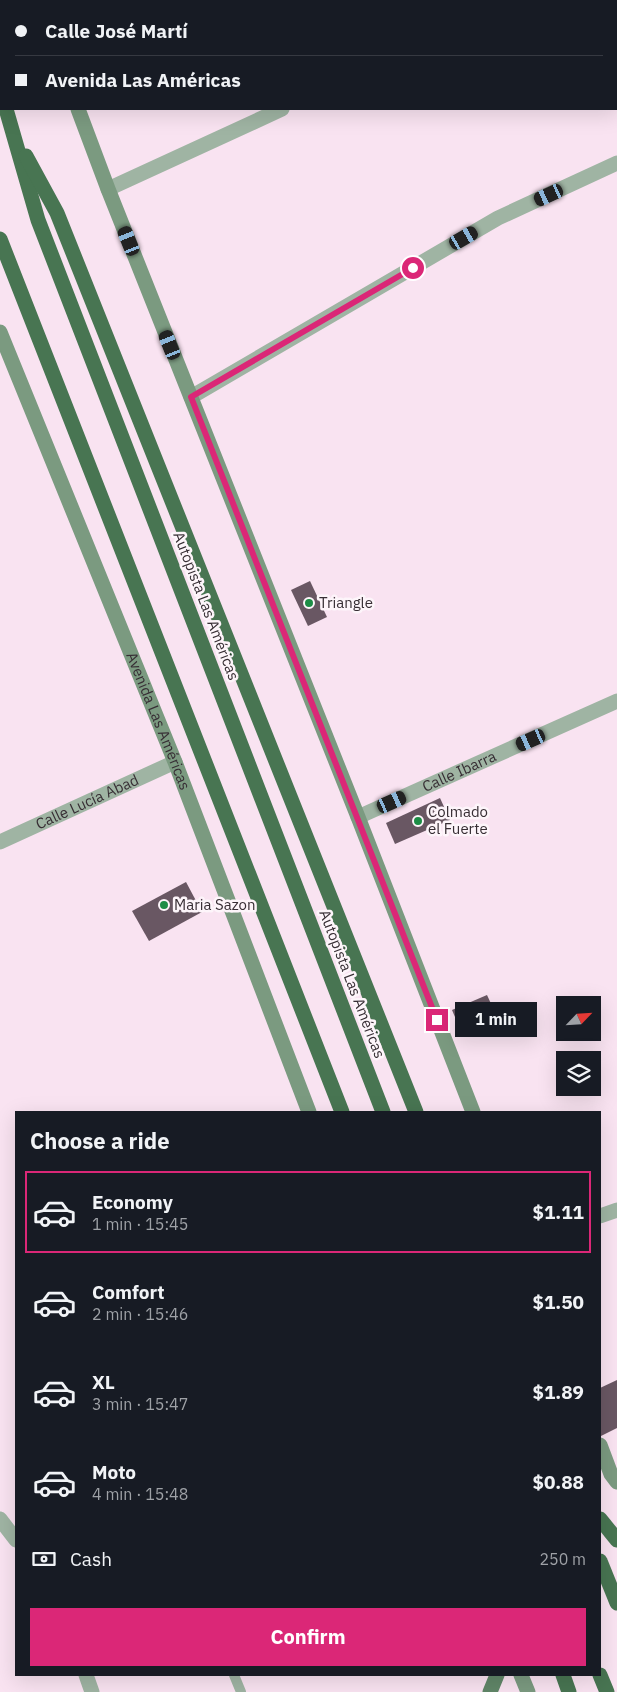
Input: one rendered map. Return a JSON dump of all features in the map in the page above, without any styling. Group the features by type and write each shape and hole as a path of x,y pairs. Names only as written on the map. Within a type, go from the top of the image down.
{"highway":[{"name":"Autopista Las Américas","path":"6,110 42,230 383,1111"},
{"path":"14,133 57,213 416,1111"},
{"path":"0,239 342,1111"},
{"path":"601,1520 617,1540"},
{"path":"601,1562 617,1602"},
{"path":"563,1676 569,1692"},
{"path":"600,1676 607,1692"}],"main road":[{"path":"490,1692 497,1676"}],"street":[{"path":"78,110 473,1111"},
{"path":"108,189 280,110"},
{"path":"191,397 498,218 617,163"},
{"name":"Avenida Las Américas","path":"0,332 175,762 309,1111"},
{"name":"Calle Ibarra","path":"358,817 617,701"},
{"name":"Calle Lucía Abad","path":"0,842 175,762"},
{"path":"601,1216 617,1210"},
{"path":"601,1448 611,1474 617,1482"},
{"path":"0,1519 15,1539"},
{"path":"86,1676 92,1692"},
{"path":"521,1676 528,1692"}],"lane":[{"path":"234,1676 241,1692"}],"building":[{"name":"Triangle","path":"310,581 327,617 308,626 291,590"},
{"name":"Colmado el Fuerte","path":"440,798 450,820 395,844 386,823"},
{"name":"Maria Sazon","path":"186,882 202,912 149,941 132,911"},
{"path":"487,995 493,1008 458,1024 452,1010"},
{"path":"617,1380 617,1428 601,1436 601,1388"}],"place":[{"name":"Triangle","path":"309,603"},
{"name":"Colmado el Fuerte","path":"418,821"},
{"name":"Maria Sazon","path":"164,905"}],"route":[{"path":"413,268 191,397 437,1020"}]}
